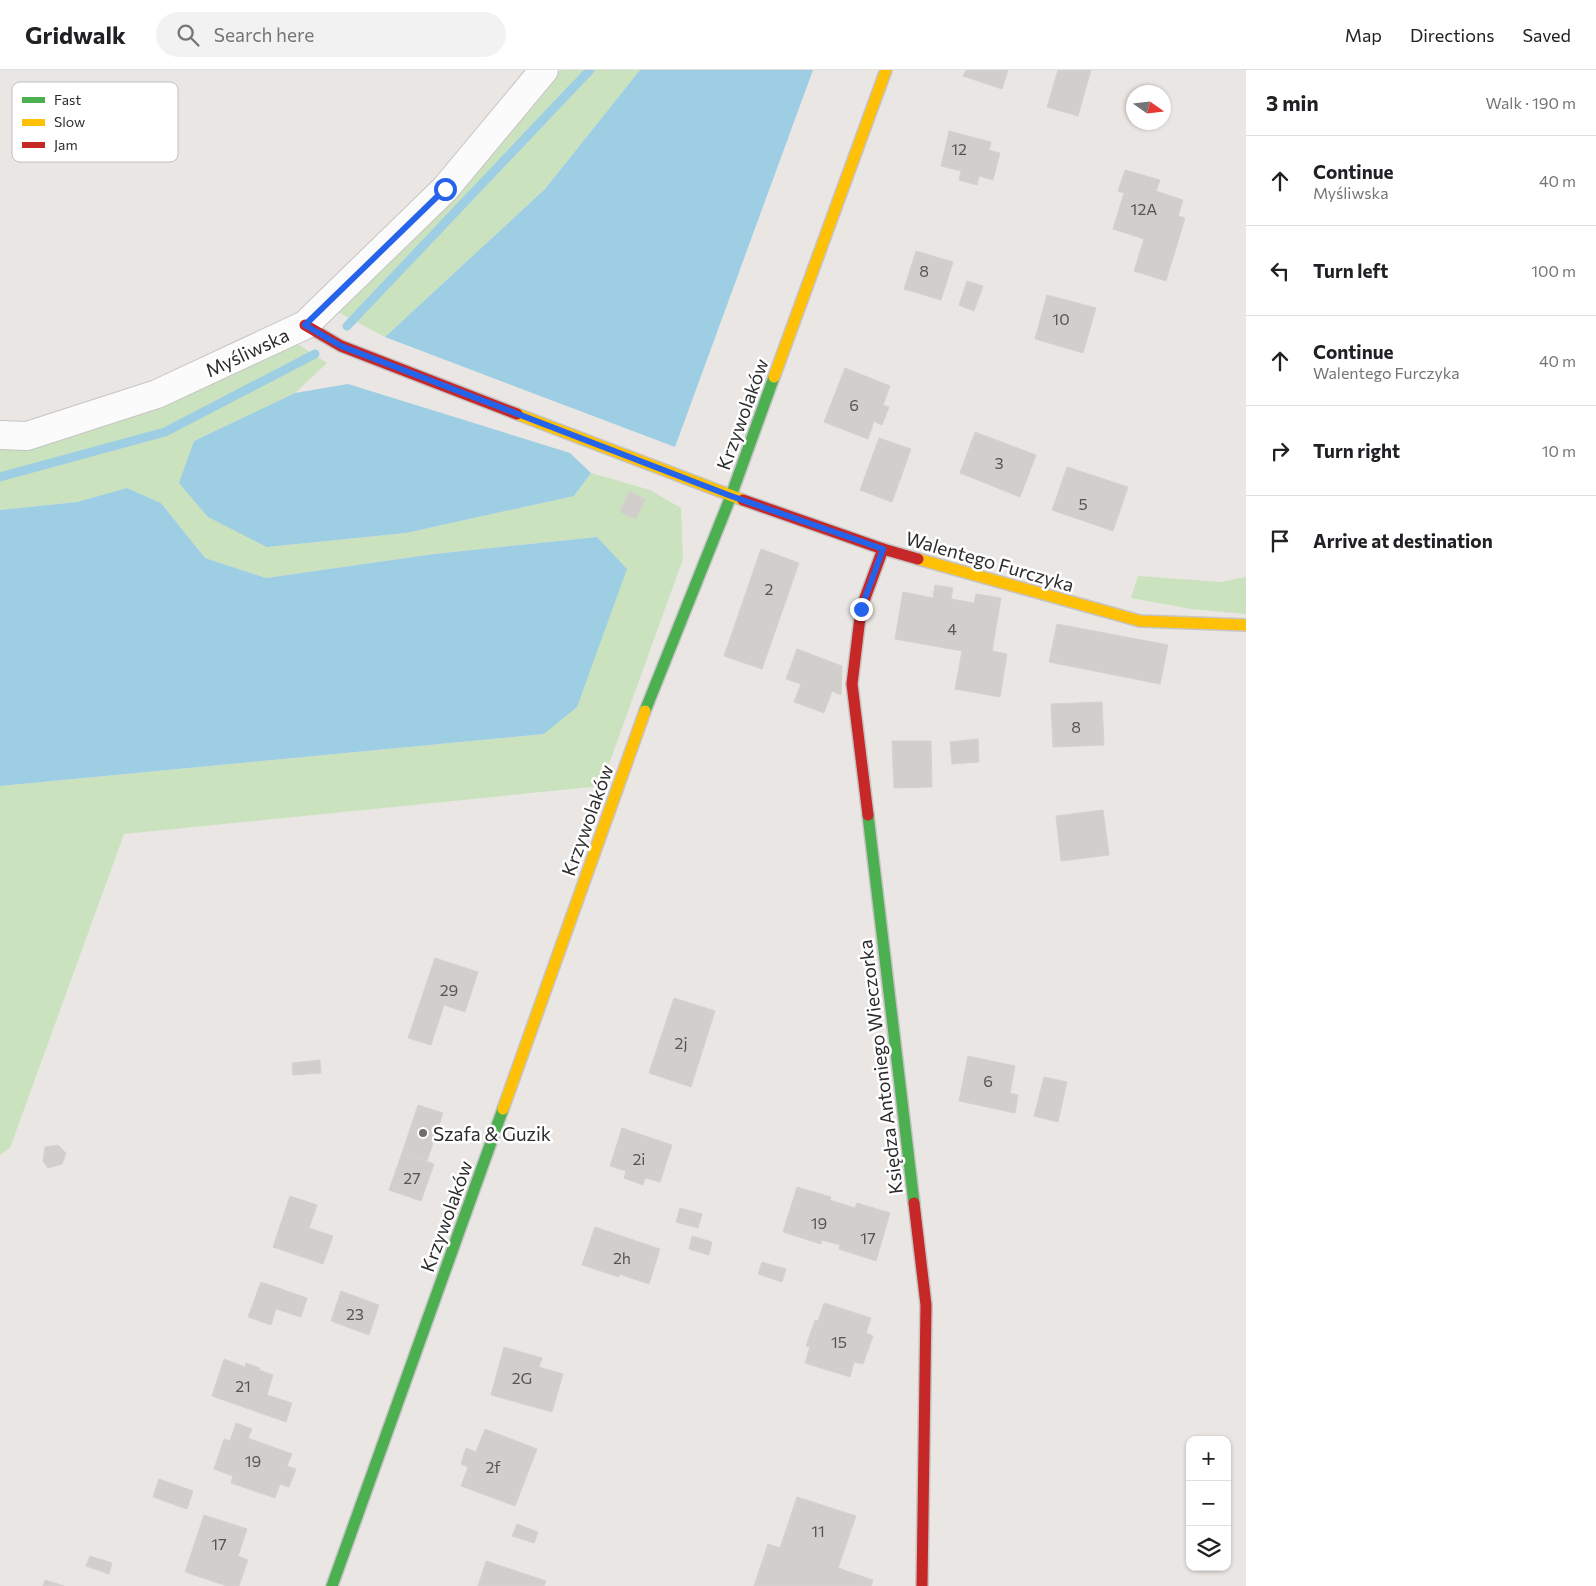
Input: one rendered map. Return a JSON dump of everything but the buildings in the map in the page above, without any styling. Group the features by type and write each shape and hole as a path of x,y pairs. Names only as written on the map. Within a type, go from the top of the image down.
{"street":[{"name":"Myśliwska","path":"0,435 27,436 157,394 305,325 445,189 544,70"},
{"name":"Krzywolaków","path":"332,1586 650,697 731,496 886,70"},
{"name":"Walentego Furczyka","path":"305,325 341,346 731,496 883,549 1140,621 1246,625"},
{"name":"Księdza Antoniego Wieczorka","path":"883,549 861,609 852,684 926,1305 922,1586"}],"green space":[{"path":"561,70 640,70 545,189 385,337 336,311 454,196"},
{"path":"296,343 327,363 295,393 194,441 267,547 406,533 574,496 591,473 650,490 681,508 683,559 601,786 124,834 10,1148 0,1155 0,786 544,734 597,537 434,554 266,578 205,558 161,503 127,488 77,502 0,510 0,433"},
{"path":"1138,576 1220,582 1246,577 1246,614 1191,609 1131,598"}],"water":[{"path":"640,70 813,70 675,447 385,337 545,189"},
{"path":"348,384 570,453 591,473 574,496 406,533 267,547 208,517 179,483 194,441 295,393"},
{"path":"127,488 161,503 205,558 266,578 434,554 597,537 627,569 577,707 544,734 0,786 0,510 77,502"}],"waterway":[{"path":"347,326 590,70"},
{"path":"0,477 165,432 315,354"}],"traffic: fast":[{"path":"645,711 731,496 774,377"},
{"path":"868,815 914,1203"},
{"path":"332,1586 503,1109"}],"traffic: slow":[{"path":"774,377 886,70"},
{"path":"517,414 743,500"},
{"path":"918,559 1140,621 1246,625"},
{"path":"503,1109 645,711"}],"traffic: jam":[{"path":"305,325 341,346 517,414"},
{"path":"743,500 883,549 918,559"},
{"path":"868,815 852,684 861,609 883,549"},
{"path":"914,1203 926,1305 922,1586"}],"place":[{"name":"Szafa & Guzik","path":"423,1133"}],"route":[{"path":"445,189 305,325 341,346 731,496 883,549 861,609"}]}
